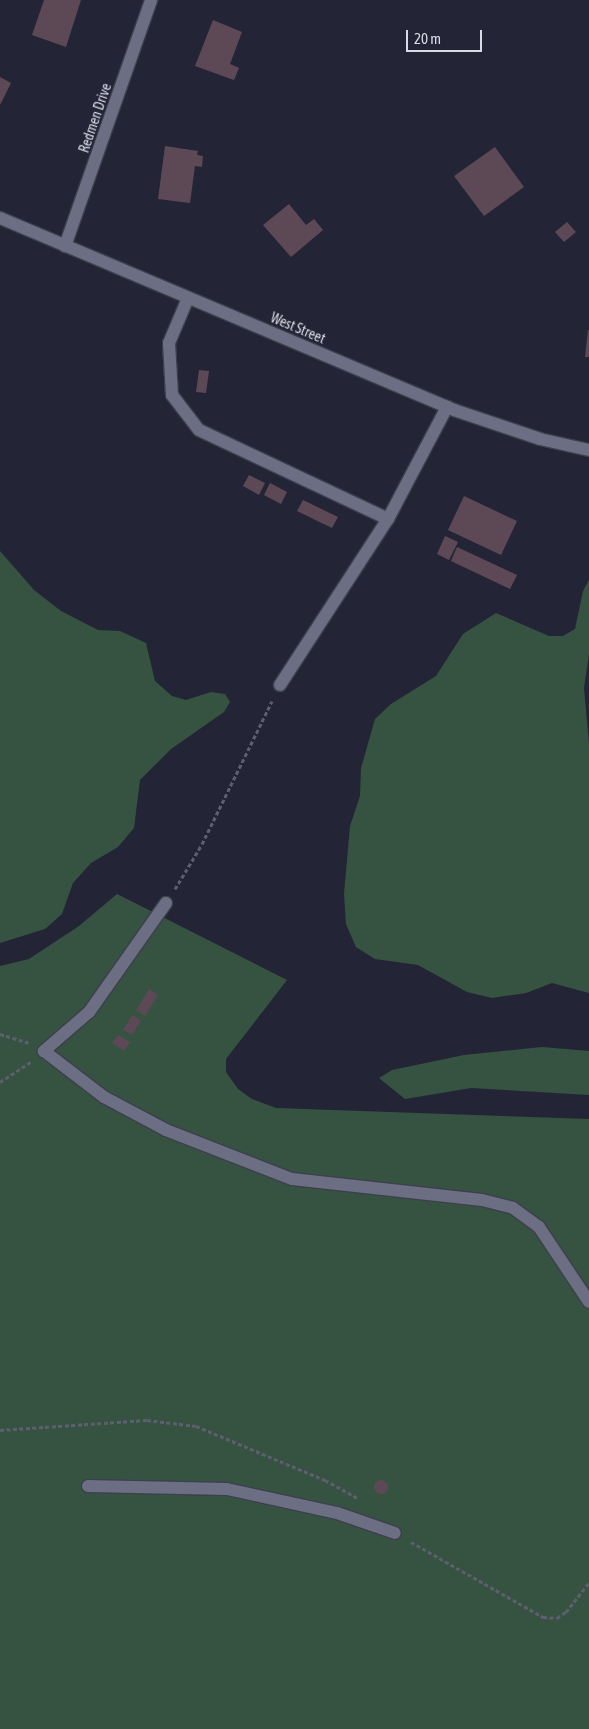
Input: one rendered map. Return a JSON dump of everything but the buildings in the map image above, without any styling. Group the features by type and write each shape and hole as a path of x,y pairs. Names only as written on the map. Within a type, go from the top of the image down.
{"street":[{"name":"Redmen Drive","path":"65,246 151,0"},
{"name":"West Street","path":"0,218 447,408 540,439 589,450"},
{"path":"188,298 169,343 172,395 199,430 388,519"},
{"path":"280,685 388,519 447,408"},
{"path":"166,903 89,1012 44,1051 104,1097 166,1130 292,1179 482,1200 512,1208 538,1227 589,1302"},
{"path":"88,1486 227,1489 337,1513 395,1533"}],"path":[{"path":"166,903 202,844 280,685"},
{"path":"0,1034 44,1051"},
{"path":"0,1082 44,1051"}],"green space":[{"path":"0,551 34,590 61,611 98,630 120,631 146,643 155,681 172,696 186,700 211,692 225,694 230,702 224,712 171,749 140,780 134,828 118,847 91,863 73,883 62,914 45,929 0,943"},
{"path":"589,580 589,654 584,688 589,744 589,993 552,983 526,993 492,998 467,992 418,965 375,959 356,947 346,924 344,894 350,826 360,796 361,768 375,719 391,704 436,676 463,634 496,613 549,636 563,636 575,629 583,591"},
{"path":"117,894 287,980 226,1059 226,1072 238,1089 252,1099 276,1108 589,1119 589,1729 0,1729 0,966 29,959 79,926"},
{"path":"542,1047 589,1051 589,1095 471,1088 405,1099 379,1078 392,1070 464,1055"}]}
